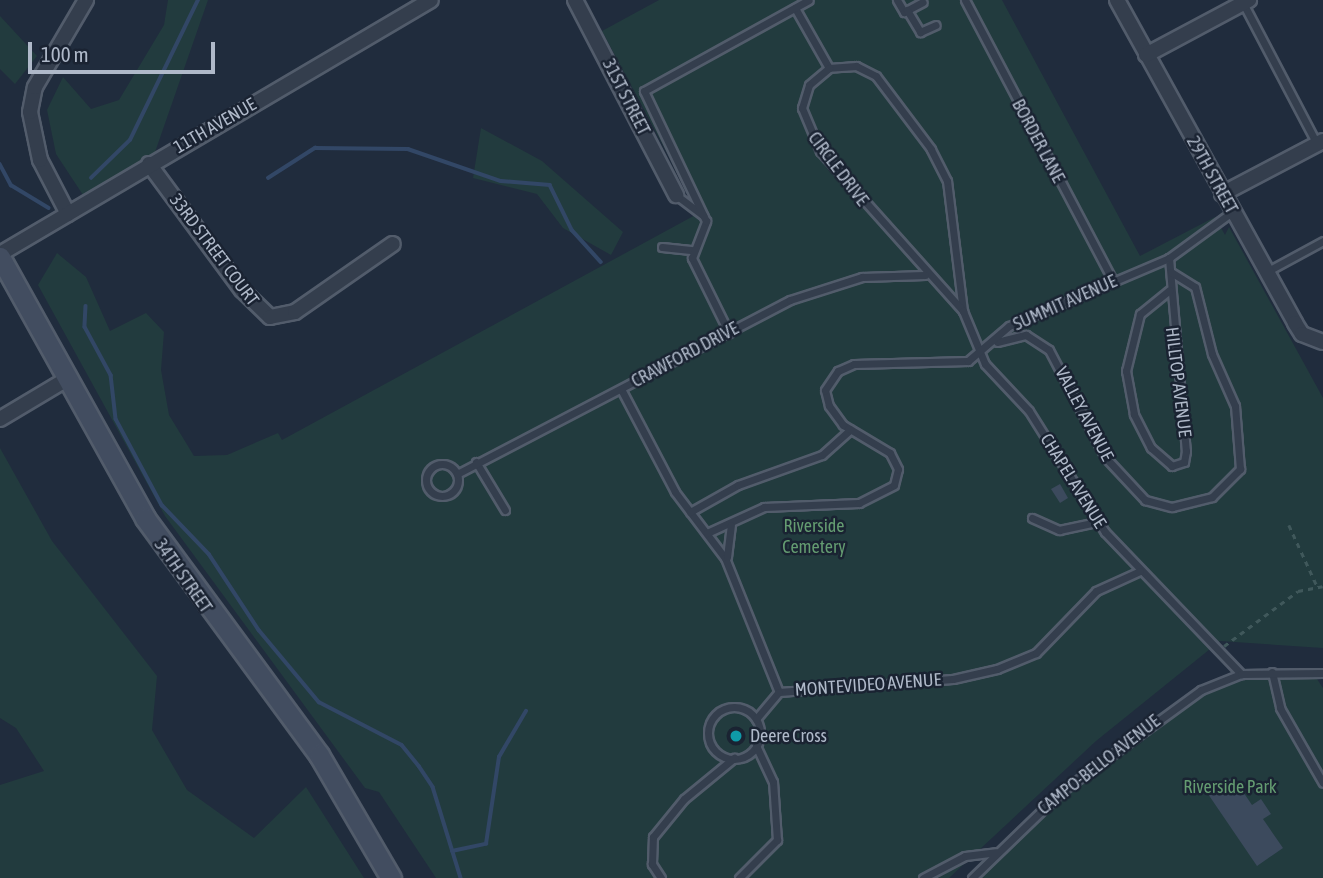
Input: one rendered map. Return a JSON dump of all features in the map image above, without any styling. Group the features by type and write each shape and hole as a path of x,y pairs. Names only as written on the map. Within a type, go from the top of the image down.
{"street":[{"path":"68,214 40,160 30,112 35,87 86,0"},
{"name":"11TH AVENUE","path":"0,256 149,164 431,0"},
{"name":"31ST STREET","path":"575,0 676,195"},
{"name":"29TH STREET","path":"1117,0 1222,194 1302,334 1320,342"},
{"path":"1146,55 1246,2"},
{"path":"1222,194 1320,142"},
{"name":"33RD STREET COURT","path":"149,164 242,289 270,317 295,312 393,244"},
{"name":"34TH STREET","path":"0,256 67,379 173,562 319,755 391,878"},
{"path":"0,419 67,379"}],"lane":[{"path":"693,250 705,233 704,215 644,91 809,0"},
{"path":"897,0 907,10 920,32 936,25"},
{"name":"BORDER LANE","path":"965,0 1113,281"},
{"path":"907,10 923,2"},
{"path":"1246,2 1320,142"},
{"path":"795,8 829,68 856,66 876,76 932,149 947,181 962,311"},
{"name":"CIRCLE DRIVE","path":"829,68 804,97 808,132 925,275"},
{"path":"676,195 704,215"},
{"name":"SUMMIT AVENUE","path":"707,533 789,502 859,503 887,492 897,479 896,462 850,430 826,398 838,371 854,365 968,361 980,355 1016,322 1169,258 1232,212"},
{"path":"1266,272 1323,241"},
{"path":"662,247 693,250"},
{"path":"693,250 729,333"},
{"name":"HILLTOP AVENUE","path":"1169,258 1186,451 1184,462 1172,466 1151,448 1134,414 1126,372 1140,314 1170,290"},
{"name":"VALLEY AVENUE","path":"988,348 1026,335 1049,350 1105,457 1145,500 1172,507 1212,497 1240,469 1235,407 1212,354 1195,287 1171,271"},
{"name":"CHAPEL AVENUE","path":"925,275 962,311 980,355 1029,411 1097,522 1140,571 1241,674"},
{"name":"CRAWFORD DRIVE","path":"457,474 449,465 434,466 426,477 428,490 449,495 457,474 477,462 729,333 843,280 925,275"},
{"name":"MONTEVIDEO AVENUE","path":"621,389 690,512 730,568 779,692 953,679 997,669 1036,653 1096,591 1140,571"},
{"path":"690,512 738,485 822,455 850,430"},
{"path":"477,462 505,510"},
{"path":"1032,518 1059,530 1097,522"},
{"path":"730,568 724,547 732,523"},
{"path":"1272,672 1280,708 1323,783"},
{"path":"1241,674 1323,673"},
{"name":"CAMPO-BELLO AVENUE","path":"972,878 996,852 1139,730 1241,674"},
{"path":"739,878 777,840 773,782 756,746 756,719 779,692"},
{"path":"734,758 712,746 714,717 740,708 756,719"},
{"path":"661,878 652,863 653,837 691,792 734,758 756,746"},
{"path":"923,878 965,856 996,852"}],"path":[{"path":"1289,526 1317,579 1317,586"},
{"path":"1317,579 1323,580"},
{"path":"1219,650 1284,600 1323,586"}],"green space":[{"path":"168,0 208,0 154,155 83,195 56,154 47,110 63,77 91,109 119,100 164,25"},
{"name":"Riverside Cemetery","path":"659,0 1002,0 1140,256 1215,217 1225,235 1229,227 1323,398 1323,648 1220,641 1096,741 949,878 436,878 379,792 365,788 165,516 38,285 57,253 86,277 110,331 146,313 164,332 161,370 169,415 194,456 227,455 278,433 282,440 699,213 602,31"},
{"path":"0,16 37,56 15,84 0,69"},
{"path":"481,128 542,161 623,232 611,255 563,228 537,194 473,178"},
{"path":"0,448 52,541 157,676 152,730 187,790 254,838 306,787 364,878 0,878 0,785 44,771 16,728 0,718"},
{"name":"Riverside Park","path":"1250,678 1317,679 1323,688 1323,878 979,878 1032,822 1117,752 1210,692"}],"building":[{"path":"1060,484 1068,498 1060,503 1051,489"},
{"path":"1233,777 1252,805 1261,799 1271,814 1263,819 1283,848 1257,866 1208,794"}],"waterway":[{"path":"91,178 130,140 198,0"},
{"path":"268,178 315,148 408,149 501,181 550,185 572,230 601,262"},
{"path":"0,164 11,185 49,208"},
{"path":"86,306 85,327 111,375 116,419 162,505 209,554 259,630 319,702 402,745 419,766 433,787 461,878"},
{"path":"452,851 486,844 499,757 526,711"}],"place":[{"name":"Deere Cross","path":"736,736"}]}
